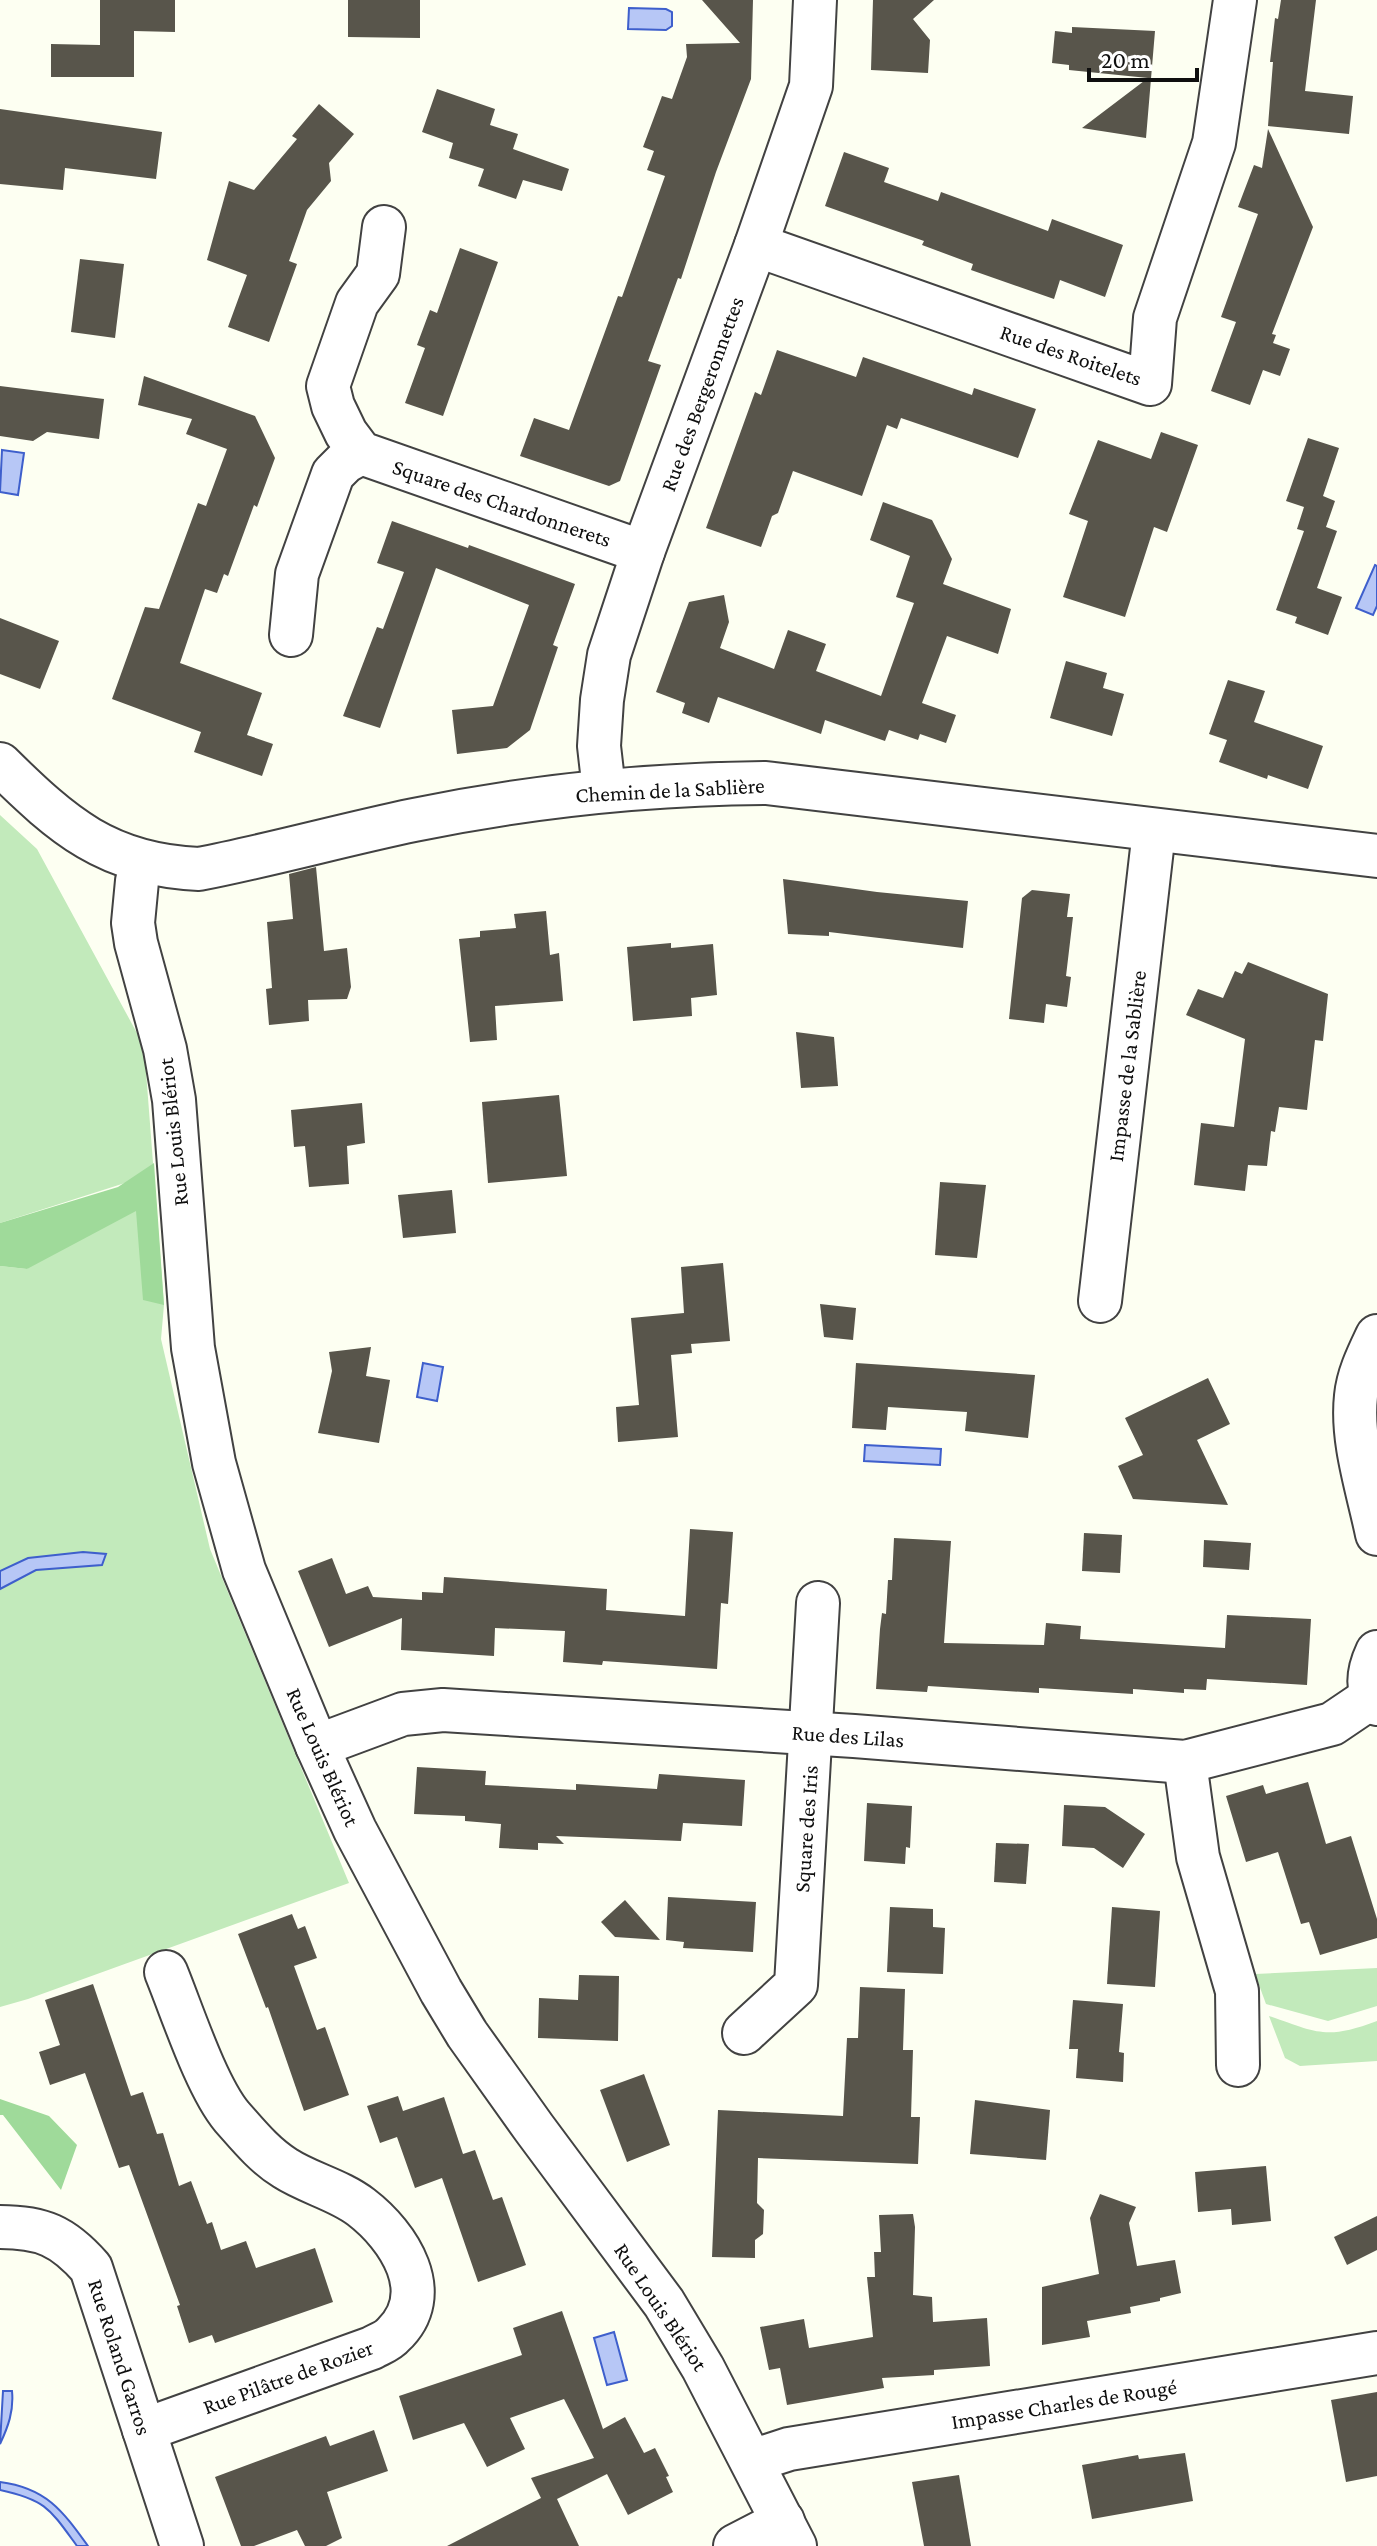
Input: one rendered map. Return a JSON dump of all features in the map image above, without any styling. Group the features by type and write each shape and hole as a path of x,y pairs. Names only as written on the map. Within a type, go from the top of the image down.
{"street":[{"name":"Rue des Bergeronnettes","path":"604,790 599,746 609,655 643,552 811,86 815,0"},
{"name":"Rue des Roitelets","path":"756,245 1150,384 1155,318 1214,143 1235,0"},
{"path":"291,635 297,574 333,474 361,453 339,420 328,386 357,303 378,274 384,227"},
{"name":"Square des Chardonnerets","path":"361,453 643,552"},
{"name":"Chemin de la Sablière","path":"0,764 71,828 101,847 142,863 165,868 199,869 414,820 544,797 604,790 766,783 1377,856"},
{"name":"Impasse de la Sablière","path":"1100,1301 1154,831"},
{"name":"Rue Louis Blériot","path":"142,863 133,923 165,1049 174,1100 193,1348 214,1463 244,1570 355,1830 441,1991 525,2117 664,2303 703,2368 789,2534"},
{"path":"1377,1336 1356,1393 1355,1425 1377,1534"},
{"name":"Square des Iris","path":"744,2033 796,1985 818,1603"},
{"path":"1374,1700 1368,1670 1377,1652"},
{"name":"Rue des Lilas","path":"317,1746 403,1714 443,1710 1185,1762 1332,1724 1374,1700"},
{"path":"1185,1762 1198,1857 1237,1991 1238,2065"},
{"name":"Rue Pilâtre de Rozier","path":"144,2430 372,2348 393,2336 407,2318 414,2300 410,2267 384,2228 360,2206 285,2168 260,2148 229,2113 211,2080 166,1972"},
{"name":"Rue Roland Garros","path":"0,2227 27,2227 51,2234 74,2248 91,2268 182,2546"},
{"name":"Impasse Charles de Rougé","path":"752,2461 789,2449 1377,2353"},
{"path":"735,2546 789,2534"}],"green space":[{"path":"0,815 37,849 144,1046 164,1305 161,1339 210,1549 349,1883 0,2007 0,1266 27,1269 125,1183 0,1223"},
{"path":"154,1163 164,1305 143,1300 136,1211 27,1269 0,1266 0,1223 118,1187"},
{"path":"1377,1968 1377,2006 1328,2021 1266,2004 1255,1974"},
{"path":"1269,2016 1322,2032 1346,2031 1377,2021 1377,2061 1300,2066 1285,2058"},
{"path":"0,2099 49,2116 77,2145 61,2190 0,2115"}],"water":[{"path":"629,8 666,9 672,12 672,26 666,30 628,29"},
{"path":"2,450 24,453 18,495 0,492"},
{"path":"1375,565 1377,606 1373,615 1356,608"},
{"path":"423,1363 443,1367 437,1401 417,1397"},
{"path":"865,1445 941,1449 940,1465 864,1461"},
{"path":"83,1552 106,1554 102,1565 36,1570 0,1589 0,1571 28,1558"},
{"path":"614,2332 627,2380 607,2385 594,2338"},
{"path":"3,2391 12,2391 12,2405 0,2444"},
{"path":"0,2482 30,2489 52,2503 88,2546 77,2546 53,2515 37,2502 0,2490"}],"building":[{"path":"100,0 175,0 175,32 134,31 134,77 51,77 51,44 100,45"},
{"path":"348,0 420,0 420,38 348,37"},
{"path":"702,0 753,0 751,79 681,279 678,278 648,361 661,365 620,481 609,486 520,456 534,418 569,430 618,296 622,297 665,176 647,170 654,151 643,147 662,96 672,99 687,57 686,44 740,43"},
{"path":"873,0 934,0 913,19 930,40 928,73 871,70"},
{"path":"1281,0 1316,0 1305,91 1353,96 1349,134 1268,126 1273,62 1270,62 1275,18 1278,19"},
{"path":"1072,27 1155,31 1146,138 1082,128 1148,78 1069,70 1069,65 1052,63 1055,31 1072,33"},
{"path":"437,89 495,109 490,125 518,134 513,149 569,169 562,191 523,180 516,199 478,186 484,169 449,158 453,143 422,132"},
{"path":"319,104 354,134 329,163 331,181 307,210 289,261 297,264 269,342 228,327 247,275 207,260 229,181 254,190 297,139 292,136"},
{"path":"0,109 162,132 156,179 65,168 63,190 0,184"},
{"path":"1268,129 1313,227 1272,334 1276,335 1273,343 1290,349 1280,376 1263,370 1250,405 1211,391 1236,322 1221,317 1258,214 1238,207 1254,165 1262,168"},
{"path":"844,152 889,168 884,182 938,201 941,192 1048,231 1052,219 1123,245 1105,297 1060,280 1054,299 971,270 973,264 922,245 924,241 825,206"},
{"path":"460,248 498,262 443,416 405,403 425,348 417,345 430,310 437,313"},
{"path":"80,259 124,264 115,338 71,332"},
{"path":"777,350 856,377 863,357 972,395 974,388 1036,409 1018,458 901,418 897,429 887,425 862,496 793,471 778,513 772,516 761,547 706,528 755,392 761,395"},
{"path":"144,376 255,416 275,458 228,576 224,574 217,593 205,589 180,663 262,693 247,735 273,744 262,776 194,752 201,732 112,699 145,607 159,609 198,503 206,506 227,449 186,434 192,419 138,405"},
{"path":"0,386 104,399 99,439 47,432 33,441 0,436"},
{"path":"1161,432 1198,445 1167,532 1154,527 1125,617 1063,597 1088,521 1069,514 1098,440 1151,459"},
{"path":"1308,438 1339,448 1323,496 1335,501 1326,527 1337,531 1317,588 1342,597 1328,635 1295,623 1297,617 1276,610 1304,531 1297,529 1304,507 1286,501"},
{"path":"883,502 932,520 952,559 943,584 1011,609 998,654 947,636 922,703 956,715 946,743 920,734 918,740 889,730 885,741 825,720 821,734 718,697 709,723 682,713 685,703 656,692 689,602 724,595 729,622 720,648 774,669 788,630 826,644 816,671 881,696 914,603 896,597 910,556 870,540"},
{"path":"392,521 575,584 553,645 558,647 530,730 507,748 457,754 452,710 493,706 529,605 436,568 380,728 343,716 377,627 383,629 404,572 377,563"},
{"path":"0,618 59,641 40,689 0,674"},
{"path":"1066,661 1107,673 1103,688 1124,694 1112,736 1050,718"},
{"path":"1228,680 1265,691 1254,722 1323,746 1308,789 1219,762 1227,740 1209,734"},
{"path":"316,867 324,951 347,948 351,987 347,999 308,1000 309,1021 269,1025 266,989 272,988 267,922 293,919 289,874"},
{"path":"783,879 968,901 963,948 829,932 829,936 788,934"},
{"path":"1032,890 1070,894 1067,917 1073,917 1066,976 1071,977 1067,1007 1046,1004 1044,1023 1009,1019 1022,898"},
{"path":"546,911 550,955 559,953 563,1001 495,1006 497,1040 470,1042 459,939 480,937 480,931 516,928 514,914"},
{"path":"671,943 671,948 713,944 717,995 691,998 692,1016 633,1021 627,947"},
{"path":"1248,962 1328,994 1323,1041 1315,1040 1307,1110 1279,1107 1275,1132 1271,1131 1267,1166 1248,1165 1245,1191 1194,1185 1201,1123 1234,1127 1245,1039 1186,1015 1198,989 1223,998 1235,971 1242,974"},
{"path":"796,1032 834,1037 838,1086 801,1088"},
{"path":"559,1095 567,1176 488,1183 482,1102"},
{"path":"362,1103 365,1143 347,1146 349,1184 309,1187 305,1146 294,1147 291,1110"},
{"path":"940,1182 986,1185 977,1258 935,1255"},
{"path":"452,1190 456,1233 403,1238 398,1195"},
{"path":"723,1263 730,1341 691,1344 692,1353 671,1355 678,1437 618,1442 616,1407 639,1405 631,1318 684,1313 681,1267"},
{"path":"820,1304 856,1308 853,1340 824,1337"},
{"path":"371,1347 366,1376 390,1380 379,1443 318,1433 332,1371 329,1352"},
{"path":"856,1363 1035,1375 1028,1438 965,1431 967,1412 888,1407 886,1430 852,1428"},
{"path":"1208,1378 1230,1424 1197,1440 1228,1505 1133,1499 1118,1466 1143,1455 1125,1418"},
{"path":"690,1529 733,1532 728,1604 721,1603 717,1669 603,1661 602,1665 563,1662 565,1631 495,1628 494,1656 401,1650 402,1618 329,1647 298,1571 332,1558 346,1594 368,1586 373,1597 422,1600 422,1592 443,1593 444,1577 607,1589 606,1610 685,1616"},
{"path":"1084,1533 1122,1535 1120,1573 1082,1571"},
{"path":"894,1538 951,1541 944,1643 1044,1645 1046,1623 1081,1626 1080,1639 1225,1648 1227,1615 1311,1619 1307,1685 1207,1679 1206,1690 1184,1689 1184,1693 1133,1689 1133,1694 1039,1688 1039,1693 928,1686 927,1692 876,1689 880,1629 882,1613 886,1614 888,1580 892,1580"},
{"path":"1204,1540 1251,1543 1249,1570 1203,1567"},
{"path":"417,1767 486,1771 485,1785 576,1790 576,1784 657,1789 659,1774 745,1780 742,1826 683,1823 681,1841 556,1836 564,1844 538,1843 538,1850 499,1848 501,1824 465,1821 465,1816 414,1814"},
{"path":"1308,1782 1326,1844 1351,1836 1377,1919 1377,1938 1320,1955 1309,1922 1301,1924 1278,1852 1246,1862 1226,1796 1263,1785 1266,1794"},
{"path":"867,1803 912,1806 910,1848 906,1847 905,1864 864,1861"},
{"path":"1064,1805 1105,1807 1145,1834 1123,1868 1094,1848 1062,1846"},
{"path":"996,1843 1029,1844 1026,1884 994,1882"},
{"path":"668,1897 756,1902 753,1952 683,1948 684,1942 666,1940"},
{"path":"625,1900 660,1940 615,1937 601,1922"},
{"path":"890,1907 933,1909 933,1927 945,1928 943,1974 887,1972"},
{"path":"1112,1907 1160,1911 1155,1987 1107,1984"},
{"path":"292,1914 298,1929 305,1926 317,1958 294,1966 317,2030 325,2027 349,2095 304,2111 268,2007 238,1934"},
{"path":"579,1975 619,1976 618,2041 538,2038 539,1998 578,2000"},
{"path":"93,1984 131,2096 143,2092 157,2134 163,2133 179,2186 191,2181 207,2224 212,2222 221,2250 246,2241 256,2268 315,2248 333,2302 215,2343 212,2335 189,2343 177,2306 180,2305 129,2165 119,2168 85,2073 50,2085 39,2052 60,2045 45,2000"},
{"path":"860,1987 905,1989 903,2050 913,2050 911,2117 920,2117 918,2164 758,2158 757,2203 764,2210 763,2234 755,2240 755,2258 712,2257 718,2110 843,2116 847,2038 858,2038"},
{"path":"1073,2000 1123,2004 1119,2052 1124,2053 1123,2082 1076,2078 1078,2049 1069,2049"},
{"path":"644,2074 670,2145 627,2162 600,2090"},
{"path":"398,2096 403,2111 444,2097 463,2154 475,2150 493,2200 502,2197 526,2265 478,2282 442,2178 415,2188 397,2137 380,2143 367,2106"},
{"path":"975,2100 1050,2110 1046,2160 970,2154"},
{"path":"1266,2166 1271,2221 1232,2225 1231,2209 1198,2212 1195,2172"},
{"path":"1100,2194 1136,2207 1129,2223 1137,2266 1175,2260 1181,2293 1130,2307 1131,2313 1087,2321 1090,2337 1042,2345 1042,2287 1099,2274 1090,2218"},
{"path":"913,2214 913,2295 932,2297 933,2322 987,2318 990,2366 934,2370 934,2375 882,2378 884,2388 787,2405 780,2368 769,2370 760,2327 804,2319 809,2348 873,2337 867,2277 875,2277 874,2252 881,2252 879,2215"},
{"path":"1377,2216 1377,2250 1347,2265 1334,2237"},
{"path":"562,2311 603,2429 625,2417 644,2453 655,2448 673,2492 628,2515 607,2474 557,2499 579,2546 447,2546 541,2498 531,2478 594,2458 564,2399 510,2418 525,2449 487,2467 464,2423 413,2440 399,2396 522,2355 513,2328"},
{"path":"1377,2392 1377,2476 1346,2482 1331,2400"},
{"path":"374,2430 388,2471 327,2492 342,2538 326,2546 305,2546 297,2530 254,2546 241,2546 215,2477 326,2436 330,2446"},
{"path":"1185,2453 1193,2501 1092,2519 1082,2465 1138,2455 1139,2459"},
{"path":"959,2475 971,2546 924,2546 912,2482"}]}
